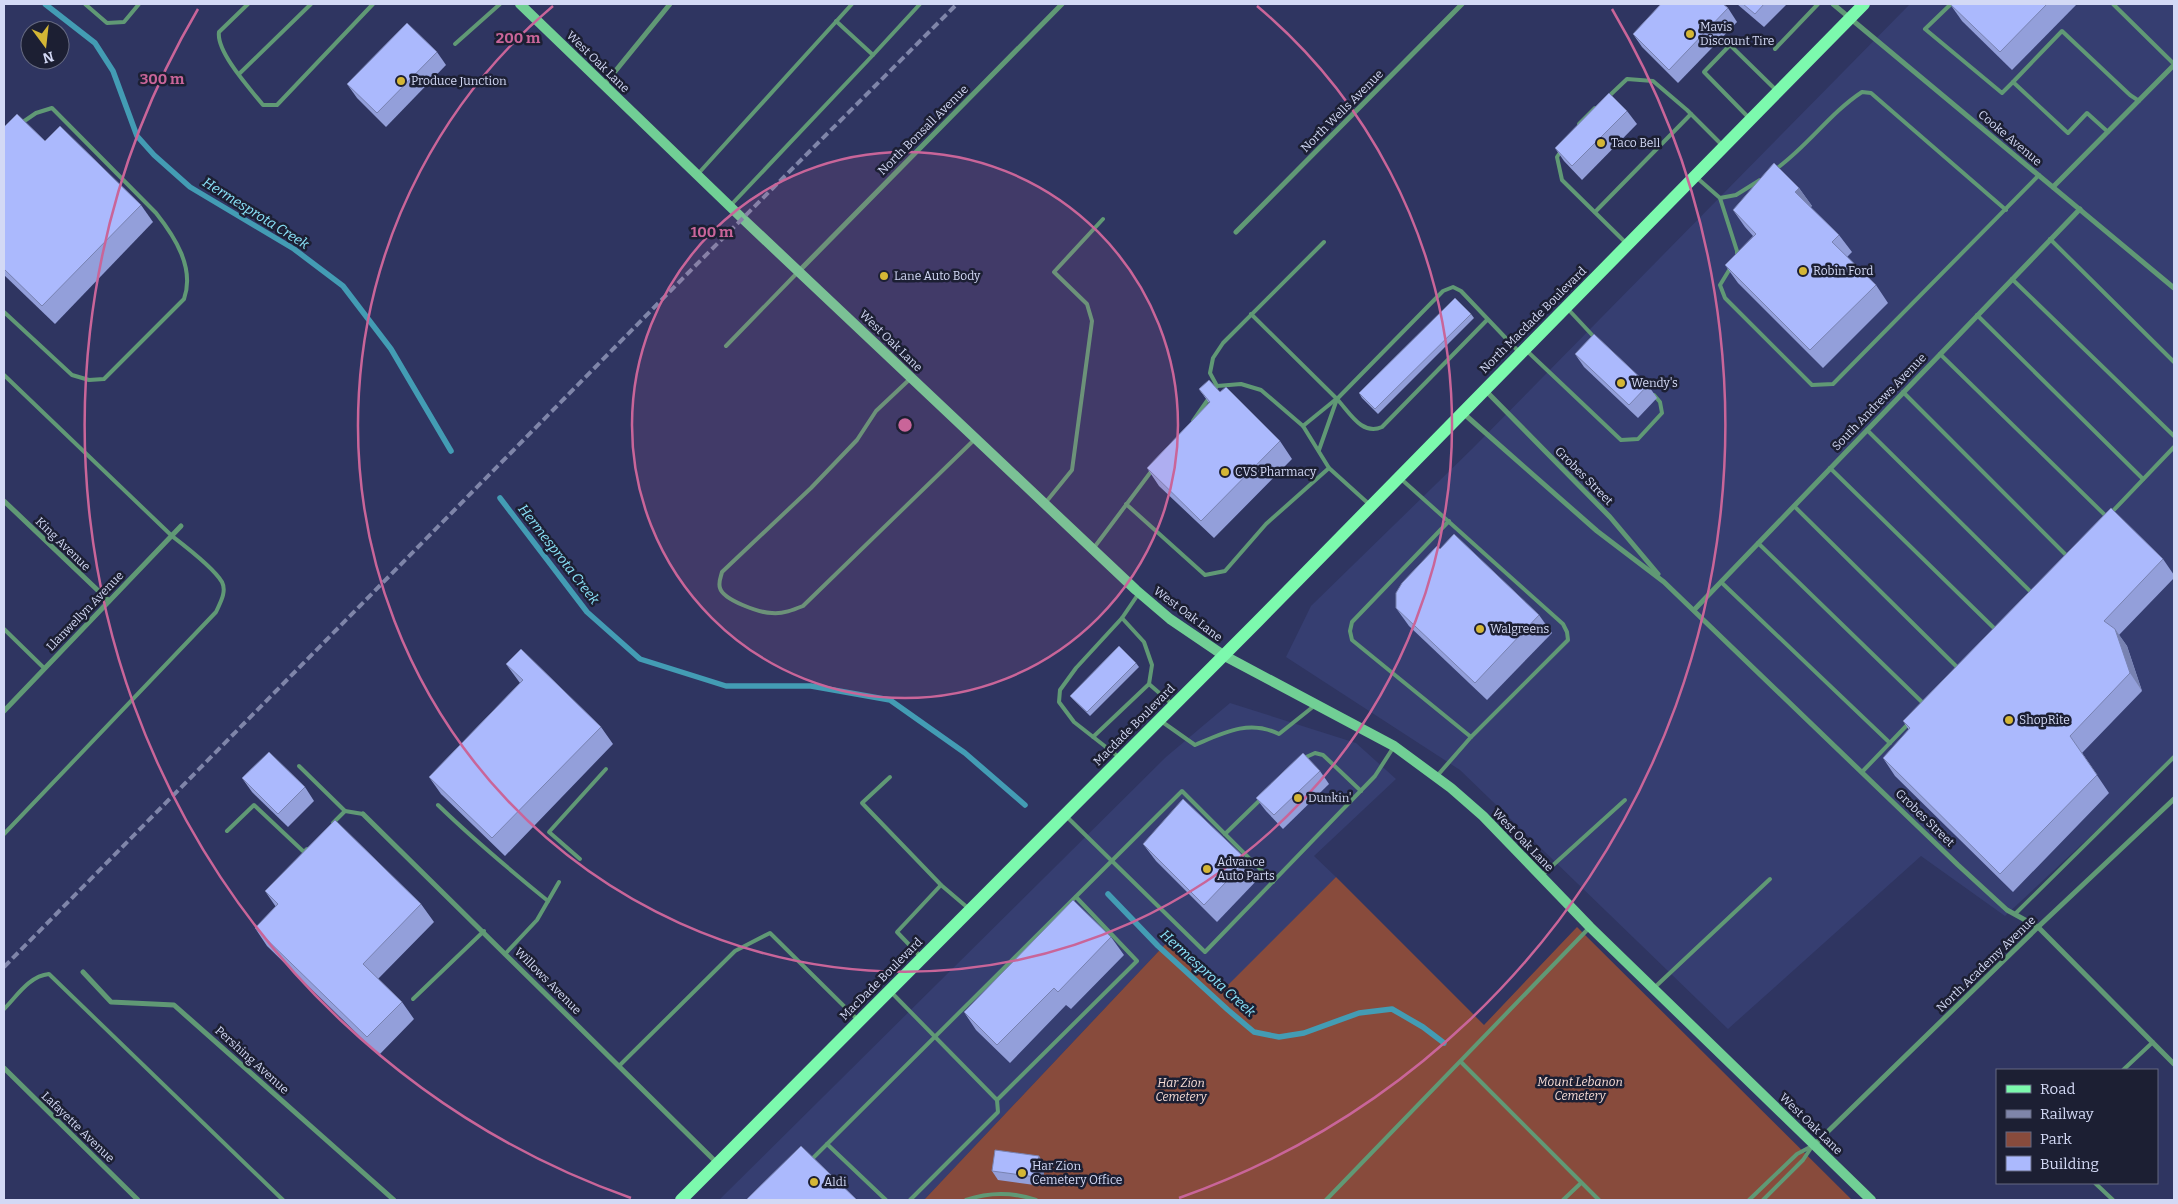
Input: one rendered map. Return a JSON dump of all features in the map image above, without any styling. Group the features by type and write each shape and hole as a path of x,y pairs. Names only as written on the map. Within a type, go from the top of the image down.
{"main road":[{"name":"West Oak Lane","path":"520,4 697,175 1139,593 1170,619 1223,655 1394,746 1437,776 1483,816 1590,927 1871,1200"},
{"name":"North Macdade Boulevard","path":"1223,655 1864,4"},
{"name":"Macdade Boulevard","path":"1064,814 1223,655"},
{"name":"MacDade Boulevard","path":"718,1164 1064,814"},
{"path":"681,1200 718,1164"}],"street":[{"path":"604,85 670,4"},
{"name":"North Bonsall Avenue","path":"799,271 1062,4"},
{"name":"North Wells Avenue","path":"1236,232 1462,4"},
{"name":"Cooke Avenue","path":"1833,4 2174,288"},
{"path":"2053,187 2174,65"},
{"name":"South Andrews Avenue","path":"1694,610 2080,209"},
{"name":"Grobes Street","path":"1484,390 1610,517 1664,582"},
{"name":"Grobes Street","path":"1463,412 1590,524 1664,582 1958,865 2008,910 2038,927 2174,1064"},
{"name":"King Avenue","path":"4,501 109,601"},
{"name":"Llanwellyn Avenue","path":"4,711 181,526"},
{"name":"North Academy Avenue","path":"1814,1145 2038,927 2174,799"},
{"name":"Willows Avenue","path":"363,814 484,931 718,1164"},
{"name":"Pershing Avenue","path":"83,972 111,1002 174,1005 394,1200"},
{"name":"Lafayette Avenue","path":"4,1068 138,1200"}],"lane":[{"path":"85,4 106,23 124,22 139,4"},
{"path":"248,4 219,32 218,37 219,42 239,74 263,105 277,105 373,4"},
{"path":"239,74 311,4"},
{"path":"456,44 500,4"},
{"path":"697,175 852,4"},
{"path":"730,206 920,4"},
{"path":"1775,49 1818,4"},
{"path":"1951,4 1926,29 2002,93 2062,31 2130,95 2139,101"},
{"path":"2113,4 2174,65"},
{"path":"836,21 873,55"},
{"path":"1750,119 1704,72 1730,46 1777,92"},
{"path":"1605,99 1627,79 1653,80 1692,114 1723,147"},
{"path":"2013,82 2068,133 2088,113 2108,132"},
{"path":"1770,174 1796,154 1850,100 1862,92 1872,93 2006,210"},
{"path":"1578,127 1597,106"},
{"path":"4,312 72,375 89,380 104,379 184,299 189,286 182,255 168,229 156,213 52,108 36,112 15,127"},
{"path":"1595,212 1692,114"},
{"path":"1562,149 1557,156 1562,180 1628,244"},
{"path":"1695,176 1720,198 1737,251 1736,260 1720,286 1725,298 1812,385 1826,386 1833,384 2039,175"},
{"path":"1720,198 1736,195 1763,178"},
{"path":"1045,504 1072,470 1092,321 1087,304 1054,272 1103,219"},
{"path":"2050,240 2174,362"},
{"path":"1217,386 1210,373 1213,358 1222,343 1324,242"},
{"path":"726,346 799,271"},
{"path":"2012,279 2174,436"},
{"path":"1303,426 1337,399 1443,291 1453,287 1461,290 1487,320 1621,440 1638,439 1662,413 1660,402 1650,392"},
{"path":"1566,307 1597,340"},
{"path":"1251,314 1337,399 1364,429 1373,431 1382,427 1487,320"},
{"path":"1977,315 2143,479"},
{"path":"1940,354 2106,517"},
{"path":"4,375 172,536 192,552 222,582 224,595 216,612 4,834"},
{"path":"911,378 876,411 856,440 811,488 722,572 719,580 723,594 740,604 771,614 788,612 803,606 976,439"},
{"path":"1217,386 1241,384 1261,390 1303,426 1329,468 1370,505"},
{"path":"1189,426 1217,386"},
{"path":"1903,392 2068,557"},
{"path":"1319,450 1323,432 1337,399"},
{"path":"1866,430 2033,594"},
{"path":"2100,524 2174,447"},
{"path":"1093,549 1155,467"},
{"path":"1126,504 1205,575 1225,571 1266,524 1329,468"},
{"path":"1830,468 1997,632"},
{"path":"1398,477 1563,624 1567,632 1568,640 1471,737 1437,776"},
{"path":"1794,506 1960,670"},
{"path":"1449,521 1352,622 1350,631 1352,640 1471,737"},
{"path":"1758,543 1926,706"},
{"path":"2062,564 2074,551"},
{"path":"1721,582 1890,743"},
{"path":"2027,600 2039,588"},
{"path":"1120,758 1074,722 1059,702 1060,690 1076,668 1122,618 1139,593"},
{"path":"1093,737 1149,684 1152,665 1144,642 1122,618"},
{"path":"1991,638 2003,625"},
{"path":"4,629 44,668"},
{"path":"1954,676 1966,663"},
{"path":"1149,684 1173,705"},
{"path":"1920,712 1931,700"},
{"path":"1159,719 1195,745 1229,730 1251,726 1267,728 1279,734 1316,704"},
{"path":"1862,772 1914,718"},
{"path":"1064,814 1205,952 1375,776 1394,746"},
{"path":"1298,763 1305,757 1315,753 1323,755 1361,791"},
{"path":"2016,914 2174,758"},
{"path":"299,766 345,810 363,814"},
{"path":"580,859 549,832 606,769"},
{"path":"890,777 862,803 941,885 970,909"},
{"path":"808,1163 1182,791 1273,882"},
{"path":"1225,834 1265,795"},
{"path":"1541,876 1625,800"},
{"path":"227,831 254,805 304,852 311,845"},
{"path":"438,805 488,853 502,862 548,901"},
{"path":"331,824 345,810"},
{"path":"1653,988 1770,878"},
{"path":"506,953 537,920 559,882"},
{"path":"921,958 897,932 941,885"},
{"path":"997,1100 1137,961 1076,897"},
{"path":"1326,1200 1590,927"},
{"path":"413,999 484,931"},
{"path":"620,1066 735,951 770,934 859,1021"},
{"path":"4,1009 31,981 40,975 49,974 284,1200"},
{"path":"889,990 997,1100 998,1112 910,1200"},
{"path":"2124,1069 2152,1042"},
{"path":"1461,1062 1599,1200"},
{"path":"827,1144 886,1200"},
{"path":"1749,1200 1797,1154 1814,1145"},
{"path":"1763,1200 1803,1160 1814,1145"},
{"path":"1563,1200 1581,1182"},
{"path":"2096,1184 2113,1200"},
{"path":"966,1200 982,1195 1020,1195 1036,1200"}],"shaded area":[{"path":"1910,4 2174,4 2174,758 2005,916 1921,856 1728,1029 1460,770 1286,657 1311,606 1473,448"},
{"path":"1230,703 1356,743 1396,779 1314,856 1336,877 1226,988 1173,936 924,1200 719,1200 1166,757"}],"green space":[{"path":"1336,877 1484,1025 1577,927 1852,1200 924,1200 1173,936 1226,987"}],"building":[{"name":"Mavis Discount Tire","path":"1661,4 1723,4 1728,8 1669,70 1633,34"},
{"path":"1743,4 1764,4 1755,14"},
{"path":"1950,4 2047,4 2000,52"},
{"path":"407,23 437,52 377,113 347,84"},
{"path":"1609,93 1627,111 1572,166 1555,148"},
{"path":"17,114 45,141 60,126 141,205 42,306 4,269 4,127"},
{"name":"Robin Ford","path":"1774,163 1799,188 1795,192 1839,235 1832,242 1876,285 1810,350 1725,265 1756,234 1733,210"},
{"path":"1455,298 1471,314 1375,409 1359,393"},
{"name":"Wendy's","path":"1594,334 1648,385 1629,405 1575,354"},
{"name":"CVS Pharmacy","path":"1209,380 1220,392 1226,387 1280,441 1201,521 1147,468 1210,402 1199,389"},
{"path":"2111,508 2163,559 2104,621 2115,629 2130,673 2070,736 2097,775 2000,874 1883,758 1910,728 1903,721"},
{"name":"Walgreens","path":"1454,534 1539,615 1475,683 1396,608 1396,593 1402,583 1437,546 1440,549"},
{"path":"1119,646 1136,663 1087,712 1070,696"},
{"path":"521,649 601,727 492,838 429,777 523,680 506,664"},
{"path":"269,752 305,787 278,814 242,778"},
{"path":"1303,753 1320,771 1274,815 1256,798"},
{"name":"Advance Auto Parts","path":"1183,799 1247,860 1204,905 1143,844"},
{"path":"335,820 421,904 363,964 402,1002 367,1037 255,928 278,904 265,891"},
{"path":"1073,900 1111,937 1058,992 1054,988 997,1045 964,1012"},
{"path":"801,1146 857,1200 746,1200"},
{"path":"995,1150 1039,1156 1036,1177 992,1171"}],"waterway":[{"name":"Hermesprota Creek","path":"45,4 95,43 113,71 137,136 154,155 190,187 294,249 343,286 391,349 451,451"},
{"name":"Hermesprota Creek","path":"500,498 587,612 640,659 726,686 811,686 890,700 965,753 1025,805"},
{"name":"Hermesprota Creek","path":"1108,894 1158,946 1254,1032 1279,1037 1304,1033 1359,1013 1392,1009 1423,1027 1444,1043"}],"railway":[{"path":"4,967 693,268 957,4"}],"place":[{"name":"Mavis Discount Tire","path":"1690,34"},
{"name":"Produce Junction","path":"401,81"},
{"name":"Taco Bell","path":"1601,143"},
{"name":"Robin Ford","path":"1803,271"},
{"name":"Lane Auto Body","path":"884,276"},
{"name":"Wendy's","path":"1621,383"},
{"name":"CVS Pharmacy","path":"1225,472"},
{"name":"Walgreens","path":"1480,629"},
{"name":"ShopRite","path":"2009,720"},
{"name":"Dunkin'","path":"1298,798"},
{"name":"Advance Auto Parts","path":"1207,869"},
{"name":"Har Zion Cemetery Office","path":"1022,1173"},
{"name":"Aldi","path":"814,1182"}],"park label":[{"name":"Mount Lebanon Cemetery","path":"1580,1089"},
{"name":"Har Zion Cemetery","path":"1181,1090"}]}
